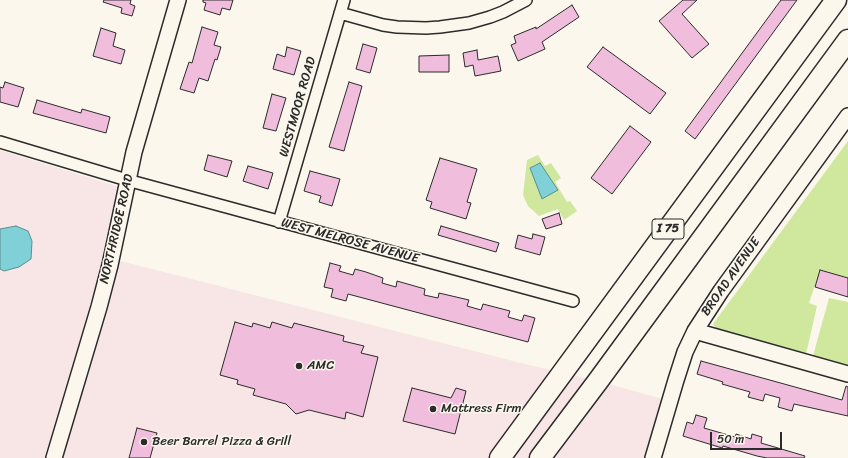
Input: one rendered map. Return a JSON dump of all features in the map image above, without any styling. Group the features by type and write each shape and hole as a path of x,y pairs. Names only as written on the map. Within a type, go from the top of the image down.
{"highway":[{"name":"I 75","path":"500,458 836,0"},
{"name":"I 75","path":"540,458 848,40"}],"main road":[{"name":"NORTHRIDGE ROAD","path":"54,458 104,286 116,237 127,180 178,0"},
{"name":"BROAD AVENUE","path":"654,458 678,373 685,352 695,331 721,291 848,116"},
{"path":"695,331 848,374"}],"street":[{"name":"WESTMOOR ROAD","path":"279,222 344,0"},
{"path":"340,13 383,25 426,28 440,27 490,17 526,0"},
{"name":"WEST MELROSE AVENUE","path":"0,142 127,180 573,301"}],"shaded area":[{"path":"0,150 133,191 117,260 525,364 598,381 670,401 653,458 0,458"}],"green space":[{"path":"848,141 848,278 820,270 809,303 817,306 806,354 803,356 717,330 713,324"},
{"path":"538,155 545,166 551,163 561,178 555,182 567,202 570,201 577,211 564,220 558,209 539,216 528,206 523,195 527,160"},
{"path":"829,298 848,302 848,368 815,359 813,356"}],"water":[{"path":"540,163 558,190 542,199 530,168"},
{"path":"16,226 28,231 32,241 31,259 19,267 4,271 0,269 0,229"}],"building":[{"path":"104,0 131,0 130,4 135,6 132,16 121,13 122,8 103,2"},
{"path":"203,0 233,0 230,10 222,8 220,15 204,10 206,3 203,2"},
{"path":"683,0 697,0 682,14 709,44 692,58 659,21"},
{"path":"781,0 797,0 695,139 685,131"},
{"path":"572,5 579,17 542,42 545,49 518,61 511,45 516,43 514,36 536,27 536,29"},
{"path":"202,27 218,32 214,45 221,47 217,60 215,59 208,81 199,78 194,93 180,89 189,62 192,63"},
{"path":"101,28 116,33 113,46 125,50 121,64 93,56"},
{"path":"363,44 377,48 370,73 356,69"},
{"path":"287,47 301,51 294,75 273,69 277,54 285,57"},
{"path":"603,47 666,93 650,114 587,67"},
{"path":"477,50 478,60 498,56 501,71 475,76 473,65 465,67 463,53"},
{"path":"449,55 449,72 419,72 419,56"},
{"path":"5,82 24,88 18,107 0,102 0,87 3,88"},
{"path":"349,82 362,86 344,151 329,147"},
{"path":"272,94 286,98 276,131 263,128"},
{"path":"37,100 81,113 82,109 110,117 106,133 33,113"},
{"path":"630,126 651,142 612,194 591,178"},
{"path":"208,155 232,161 227,177 204,170"},
{"path":"440,158 477,169 467,202 471,203 466,219 430,208 432,202 426,200"},
{"path":"248,166 273,173 268,189 243,181"},
{"path":"310,171 340,179 332,206 319,202 321,196 304,191"},
{"path":"559,213 562,224 546,229 542,219"},
{"path":"441,226 499,243 496,252 438,235"},
{"path":"533,234 545,237 540,255 515,248 518,235 532,239"},
{"path":"330,263 341,266 339,271 353,275 355,269 366,272 383,278 382,283 396,287 397,281 425,289 424,295 438,298 439,293 469,300 467,306 481,310 483,304 510,311 508,317 522,321 524,315 535,318 528,342 348,294 346,301 331,297 333,289 324,287"},
{"path":"820,270 848,278 848,297 815,287"},
{"name":"AMC","path":"235,322 252,327 253,323 270,328 272,322 292,328 294,323 344,336 343,341 364,346 361,353 378,357 363,417 346,412 345,419 309,410 296,414 286,404 253,395 255,389 237,384 238,380 220,375"},
{"path":"701,361 842,400 846,386 848,387 848,416 794,404 792,411 778,407 780,398 765,394 763,401 748,397 750,392 722,384 723,382 697,374"},
{"name":"Mattress Firm","path":"412,388 451,398 456,388 466,391 455,434 403,421"},
{"path":"696,415 707,418 704,428 735,437 736,434 751,439 752,434 762,437 761,443 805,456 804,458 767,458 723,446 722,448 683,436 687,422 693,424"},
{"name":"Beer Barrel Pizza & Grill","path":"137,428 157,433 150,458 129,458"}],"place":[{"name":"AMC","path":"299,366"},
{"name":"Mattress Firm","path":"433,409"},
{"name":"Beer Barrel Pizza & Grill","path":"144,442"}]}
